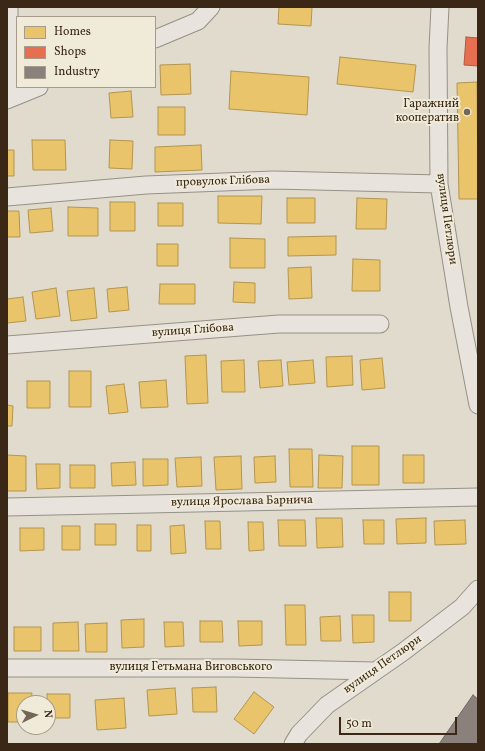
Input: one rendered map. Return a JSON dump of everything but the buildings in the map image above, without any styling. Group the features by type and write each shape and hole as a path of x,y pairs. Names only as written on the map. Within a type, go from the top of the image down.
{"street":[{"path":"9,7 8,100 37,88"},
{"path":"156,39 198,21 211,7"},
{"name":"вулиця Петлюри","path":"440,7 438,48 439,184 459,308 478,405"},
{"name":"провулок Глібова","path":"7,197 146,185 259,180 439,184"},
{"name":"вулиця Глібова","path":"7,345 279,324 380,324"},
{"name":"вулиця Ярослава Барнича","path":"7,507 478,498"},
{"name":"вулиця Петлюри","path":"293,744 299,734 327,705 403,652 462,608 478,589"},
{"name":"вулиця Гетьмана Виговського","path":"7,668 234,668 375,671"}],"place":[{"name":"Гаражний кооператив","path":"467,112"}]}
